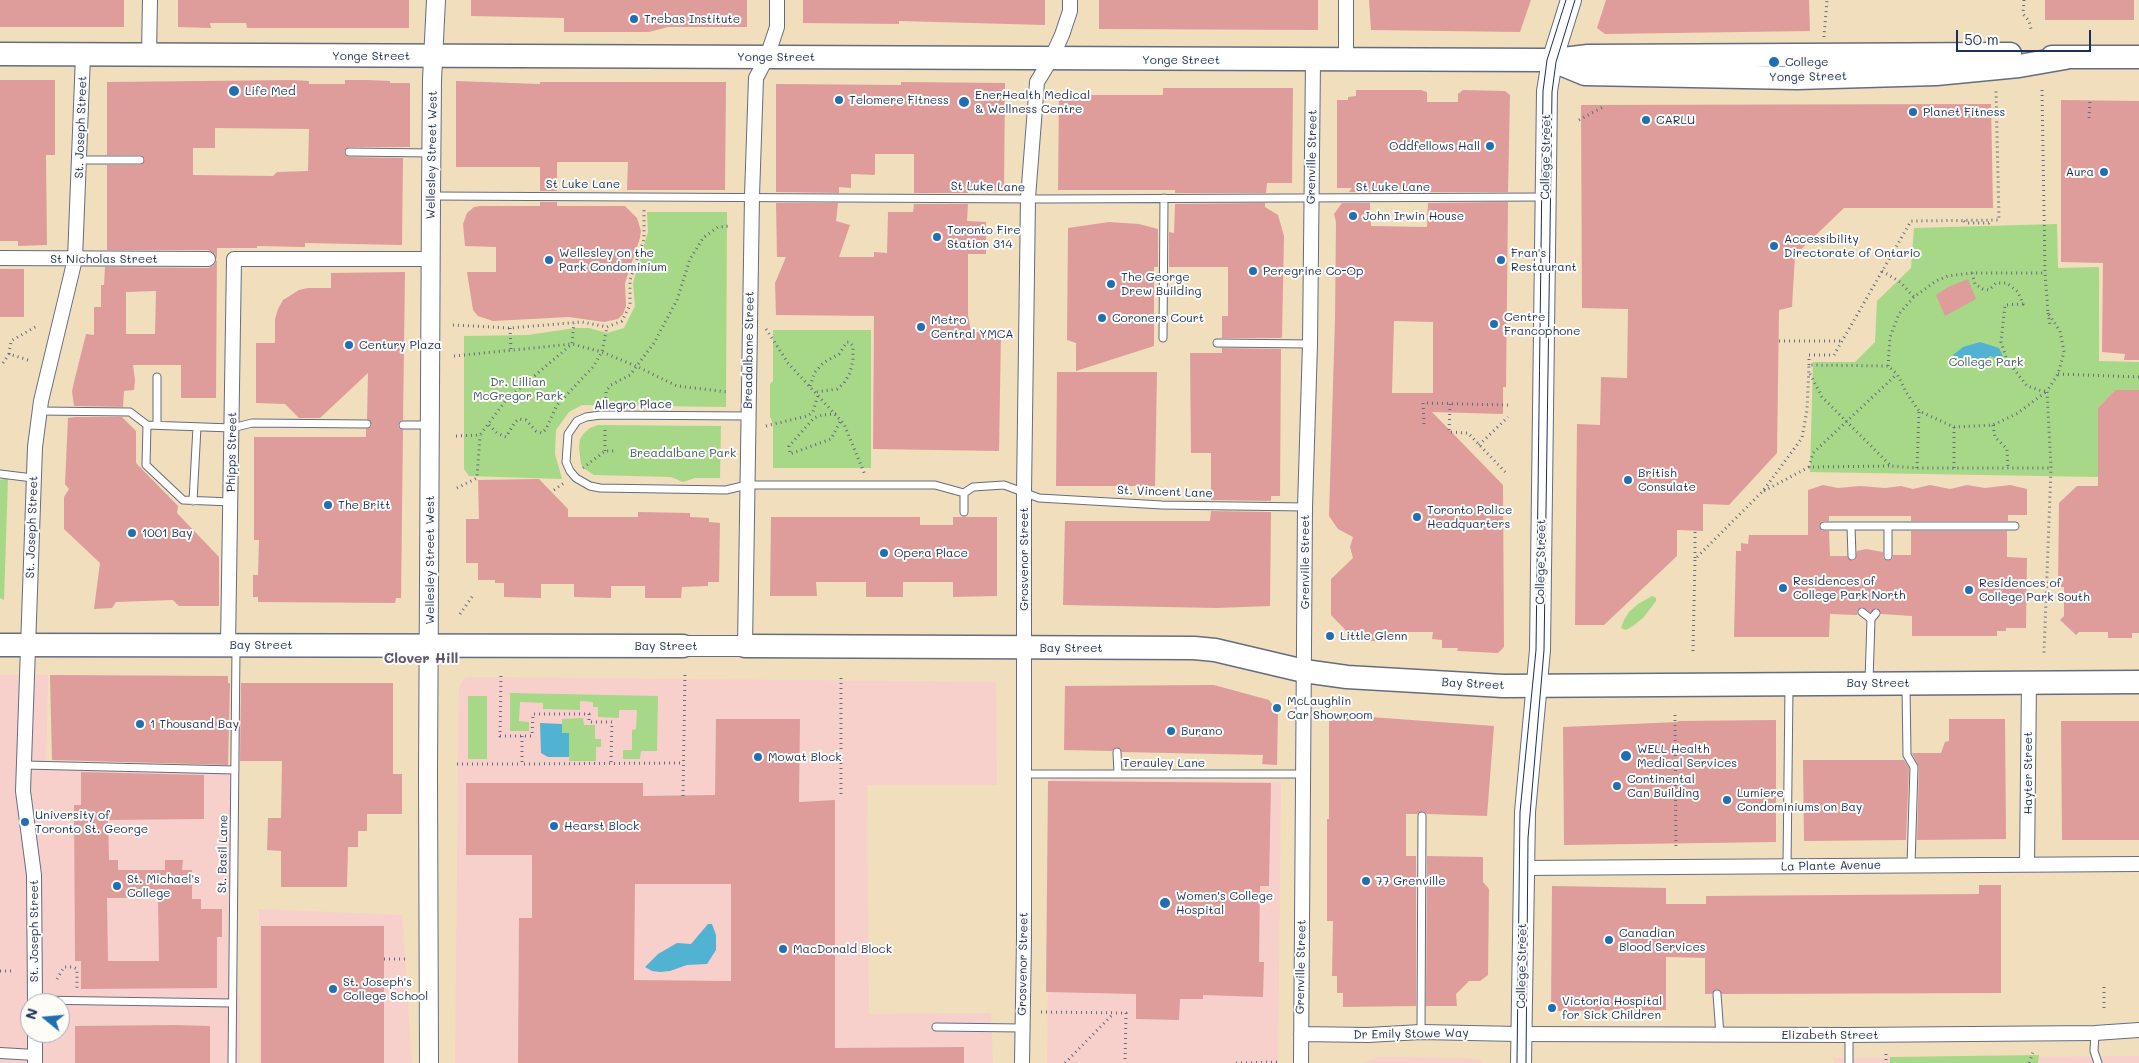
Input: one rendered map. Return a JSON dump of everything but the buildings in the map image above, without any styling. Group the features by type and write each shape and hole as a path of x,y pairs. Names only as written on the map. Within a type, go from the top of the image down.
{"main road":[{"name":"College Street","path":"1521,1063 1523,868 1526,802 1538,686 1547,92 1552,61 1571,0"},
{"name":"Yonge Street","path":"0,54 1313,61 1552,61 1588,56 2021,54 2065,58 2139,57"},
{"name":"Yonge Street","path":"1552,61 1585,74 1797,78 1936,74 2019,66 2065,58"},
{"name":"Bay Street","path":"0,645 1194,648 1250,657 1304,670 1346,677 1538,686 2139,682"}],"street":[{"path":"149,55 150,0"},
{"name":"Wellesley Street West","path":"429,1063 430,259 436,0"},
{"name":"Breadalbane Street","path":"745,646 752,196 756,78 767,57 777,27 777,0"},
{"name":"Grosvenor Street","path":"1022,1063 1025,774 1024,492 1028,198 1034,95 1037,82 1052,59 1070,11 1070,0"},
{"path":"1346,0 1346,60"},
{"name":"St. Joseph Street","path":"35,993 34,874 23,791 33,478 40,411 76,259 83,55"},
{"name":"Grenville Street","path":"1301,1063 1305,507 1310,344 1313,61"},
{"name":"St Nicholas Street","path":"0,258 208,259"},
{"name":"Phipps Street","path":"232,645 231,502 234,258 430,259"},
{"name":"Hayter Street","path":"2027,864 2029,683"},
{"name":"La Plante Avenue","path":"1523,868 2139,864"},
{"name":"Elizabeth Street","path":"1521,1034 1849,1035 2095,1033 2139,1030"},
{"name":"Dr Emily Stowe Way","path":"1301,1034 1368,1035 1420,1032 1521,1034"},
{"path":"0,1053 35,1059 35,1043"}],"lane":[{"path":"349,152 432,153"},
{"path":"79,160 140,160"},
{"name":"St Luke Lane","path":"431,196 1545,197"},
{"path":"1163,338 1164,198"},
{"path":"1217,343 1310,344"},
{"path":"156,425 157,377"},
{"path":"40,411 130,412 146,425 232,428 252,423 366,424"},
{"name":"Allegro Place","path":"573,476 566,462 565,453 568,434 577,421 586,417 606,415 748,416"},
{"path":"146,425 146,465 183,500 231,502"},
{"path":"403,425 430,425"},
{"path":"193,501 196,426"},
{"path":"0,474 33,478"},
{"path":"573,476 590,486 600,488 726,490 747,485 935,485 964,493 964,512"},
{"name":"St. Vincent Lane","path":"964,493 973,487 1004,485 1039,498 1134,503 1305,507"},
{"path":"1824,526 2015,526"},
{"path":"1852,527 1852,556"},
{"path":"1888,527 1888,556"},
{"path":"1862,612 1870,619"},
{"path":"1869,683 1870,619 1876,613"},
{"name":"St. Basil Lane","path":"232,645 235,770 232,1063"},
{"path":"1906,683 1906,755 1914,767 1911,865"},
{"path":"1787,866 1790,684"},
{"path":"1117,752 1118,774"},
{"path":"24,765 235,770"},
{"name":"Terauley Lane","path":"1025,774 1304,774"},
{"path":"1420,1032 1422,816"},
{"path":"1717,994 1720,1035"},
{"path":"70,1001 232,1003"},
{"path":"936,1027 1022,1028"},
{"path":"2095,1033 2094,1051 2098,1063"},
{"path":"1849,1035 1849,1063"}],"path":[{"path":"1825,55 1824,34 1827,0"},
{"path":"2024,0 2023,14 2029,20 2031,29"},
{"path":"1695,559 1763,491 1802,438 1806,417 1809,354 1834,355 1911,221 1999,220 1996,90"},
{"path":"2042,90 2045,273 2050,325"},
{"path":"2089,118 2090,100"},
{"path":"1579,120 1603,108"},
{"path":"453,325 510,328 574,322 607,327 622,321 630,305 630,280 644,239 644,196"},
{"path":"605,451 606,391 611,385 630,375 638,367 654,343 677,300 690,260 703,238 718,227 731,226"},
{"path":"1882,271 1900,282 1914,297"},
{"path":"1888,366 1888,348 1899,314 1914,297 1936,281 1948,276 1972,273 2045,273"},
{"path":"1972,273 1976,284 1982,289 1989,290 1996,283 2007,283 2018,292 2023,304 2005,304 2001,342 2007,360 2027,386 2042,391 2047,390"},
{"path":"1809,365 1888,366 1897,374 1919,411 1954,427 1993,425 2018,413 2047,390 2058,374 2064,352 2062,338 2060,331 2048,313"},
{"path":"457,488 477,478 480,435 506,400 572,344 574,322"},
{"path":"3,363 8,354 11,341 37,326"},
{"path":"489,425 497,433 506,437 515,422 519,419 526,420 542,433 546,429 557,405 583,380 602,352 607,327"},
{"path":"510,328 512,350"},
{"path":"766,329 788,363 841,420 869,485"},
{"path":"1779,341 1842,342"},
{"path":"810,386 815,372 823,363 839,354 847,342 850,342 853,346 853,360 850,373 844,383 837,389 817,393"},
{"path":"454,356 572,344 602,352 677,386 728,392"},
{"path":"8,354 28,360"},
{"path":"1808,372 1822,397 1891,466"},
{"path":"1810,467 1813,452 1897,374"},
{"path":"2058,374 2139,377"},
{"path":"2044,653 2051,468 2047,390"},
{"path":"766,426 806,416 812,412 817,393"},
{"path":"1424,424 1423,403 1508,405"},
{"path":"1450,404 1449,432 1468,433 1508,475"},
{"path":"1917,468 1919,411"},
{"path":"836,414 822,415 814,418 789,446 790,454 831,438 841,420"},
{"path":"1479,445 1508,417"},
{"path":"1993,425 1994,437 2007,449 2008,468"},
{"path":"1954,427 1954,468"},
{"path":"456,436 480,435"},
{"path":"573,476 605,451 614,451"},
{"path":"715,455 727,455"},
{"path":"1763,491 1810,467 2051,468"},
{"path":"1694,651 1695,531"},
{"path":"460,614 474,594"},
{"path":"683,796 685,675"},
{"path":"501,676 500,736 532,736 533,714 589,714 589,722 612,722 611,764"},
{"path":"841,678 841,796"},
{"path":"1675,715 1676,850"},
{"path":"522,736 522,764"},
{"path":"457,764 684,764"},
{"path":"384,959 406,959"},
{"path":"57,979 64,967 69,965 77,970 78,1001"},
{"path":"0,971 12,971"},
{"path":"2104,983 2104,1008"},
{"path":"1041,1012 1126,1013 1125,1063"},
{"path":"1064,1063 1114,1013"},
{"path":"2029,1063 2033,1052"},
{"path":"1886,1054 1886,1063"},
{"path":"1236,1063 1281,1062"}],"shaded area":[{"name":"St. Michael's College","path":"0,675 48,675 46,769 235,770 233,995 240,995 240,1063 0,1063"},
{"path":"465,678 996,682 997,785 867,785 869,1014 991,1013 993,1063 455,1063 459,687"},
{"name":"Women's College Hospital","path":"1051,779 1281,782 1278,1063 1047,1063"},
{"name":"St. Joseph's College School","path":"259,909 402,915 412,1063 259,1063"},
{"path":"2139,1056 2139,1063 1834,1063 1834,1058"},
{"path":"1379,1057 1465,1058 1480,1060 1482,1063 1363,1063"}],"green space":[{"name":"Dr. Lillian McGregor Park","path":"647,212 727,212 726,407 582,405 569,412 556,430 555,454 562,479 469,476 464,469 464,336 528,335 575,328 589,328 607,333 624,328 635,306 633,283 648,232"},
{"name":"College Park","path":"2057,224 2058,268 2099,267 2099,361 2139,362 2139,390 2115,390 2098,408 2098,477 1810,472 1813,362 1855,362 1875,342 1877,301 1911,268 1914,228"},
{"path":"773,330 871,330 871,468 773,468 773,425 770,416 770,384 773,381"},
{"name":"Breadalbane Park","path":"598,425 721,426 720,478 695,478 683,482 671,477 594,475 581,464 579,448 580,439 584,433"},
{"path":"8,478 4,600 0,598 0,480"},
{"path":"1652,596 1656,598 1656,601 1643,618 1626,630 1621,628 1629,612"},
{"path":"510,693 658,696 657,751 641,751 640,759 623,759 623,750 632,750 632,730 636,729 637,710 619,710 619,718 598,717 598,707 593,707 593,702 580,701 580,710 543,709 543,703 520,702 519,721 529,722 529,731 510,731"},
{"path":"468,696 487,696 487,759 468,759"},
{"path":"583,718 584,725 595,725 595,739 601,739 601,747 596,747 596,761 569,761 569,733 562,733 562,719"},
{"path":"2039,1055 2038,1063 1890,1063 1890,1057"}],"water":[{"path":"1980,342 1999,348 2005,361 1998,364 1995,358 1990,356 1986,359 1982,369 1963,363 1953,355 1963,347"},
{"path":"540,723 562,724 562,733 569,733 569,757 548,757 541,753"},
{"path":"708,924 712,924 716,935 716,950 707,964 687,965 670,971 660,972 652,971 645,967 658,954 677,943 691,944"}],"tram line":[{"path":"1517,1063 1520,812 1536,650 1543,91 1547,60 1566,0"},
{"path":"1526,1063 1528,838 1544,650 1552,92 1556,62 1575,0"}],"place":[{"name":"Trebas Institute","path":"634,19"},
{"name":"College","path":"1774,62"},
{"name":"Life Med","path":"234,91"},
{"name":"Telomere Fitness","path":"839,100"},
{"name":"EnerHealth Medical & Wellness Centre","path":"964,102"},
{"name":"Planet Fitness","path":"1913,112"},
{"name":"CARLU","path":"1646,120"},
{"name":"Oddfellows Hall","path":"1490,146"},
{"name":"Aura","path":"2104,172"},
{"name":"John Irwin House","path":"1353,216"},
{"name":"Toronto Fire Station 314","path":"937,237"},
{"name":"Accessibility Directorate of Ontario","path":"1774,246"},
{"name":"Wellesley on the Park Condominium","path":"549,260"},
{"name":"Fran's Restaurant","path":"1501,260"},
{"name":"Peregrine Co-Op","path":"1253,271"},
{"name":"The George Drew Building","path":"1111,284"},
{"name":"Coroners Court","path":"1102,318"},
{"name":"Centre Francophone","path":"1494,324"},
{"name":"Metro Central YMCA","path":"921,327"},
{"name":"Century Plaza","path":"349,345"},
{"name":"British Consulate","path":"1628,480"},
{"name":"The Britt","path":"328,505"},
{"name":"Toronto Police Headquarters","path":"1417,517"},
{"name":"1001 Bay","path":"132,533"},
{"name":"Opera Place","path":"884,553"},
{"name":"Residences of College Park North","path":"1783,588"},
{"name":"Residences of College Park South","path":"1969,590"},
{"name":"Little Glenn","path":"1330,636"},
{"name":"McLaughlin Car Showroom","path":"1277,708"},
{"name":"1 Thousand Bay","path":"140,724"},
{"name":"Burano","path":"1171,731"},
{"name":"WELL Health Medical Services","path":"1626,756"},
{"name":"Mowat Block","path":"758,757"},
{"name":"Continental Can Building","path":"1617,786"},
{"name":"Lumiere Condominiums on Bay","path":"1727,800"},
{"name":"University of Toronto St. George","path":"25,822"},
{"name":"Hearst Block","path":"554,826"},
{"name":"77 Grenville","path":"1366,881"},
{"name":"St. Michael's College","path":"117,886"},
{"name":"Women's College Hospital","path":"1165,903"},
{"name":"Canadian Blood Services","path":"1609,940"},
{"name":"MacDonald Block","path":"783,949"},
{"name":"St. Joseph's College School","path":"333,989"},
{"name":"Victoria Hospital for Sick Children","path":"1552,1008"}],"district":[{"name":"Clover Hill","path":"421,659"}]}
